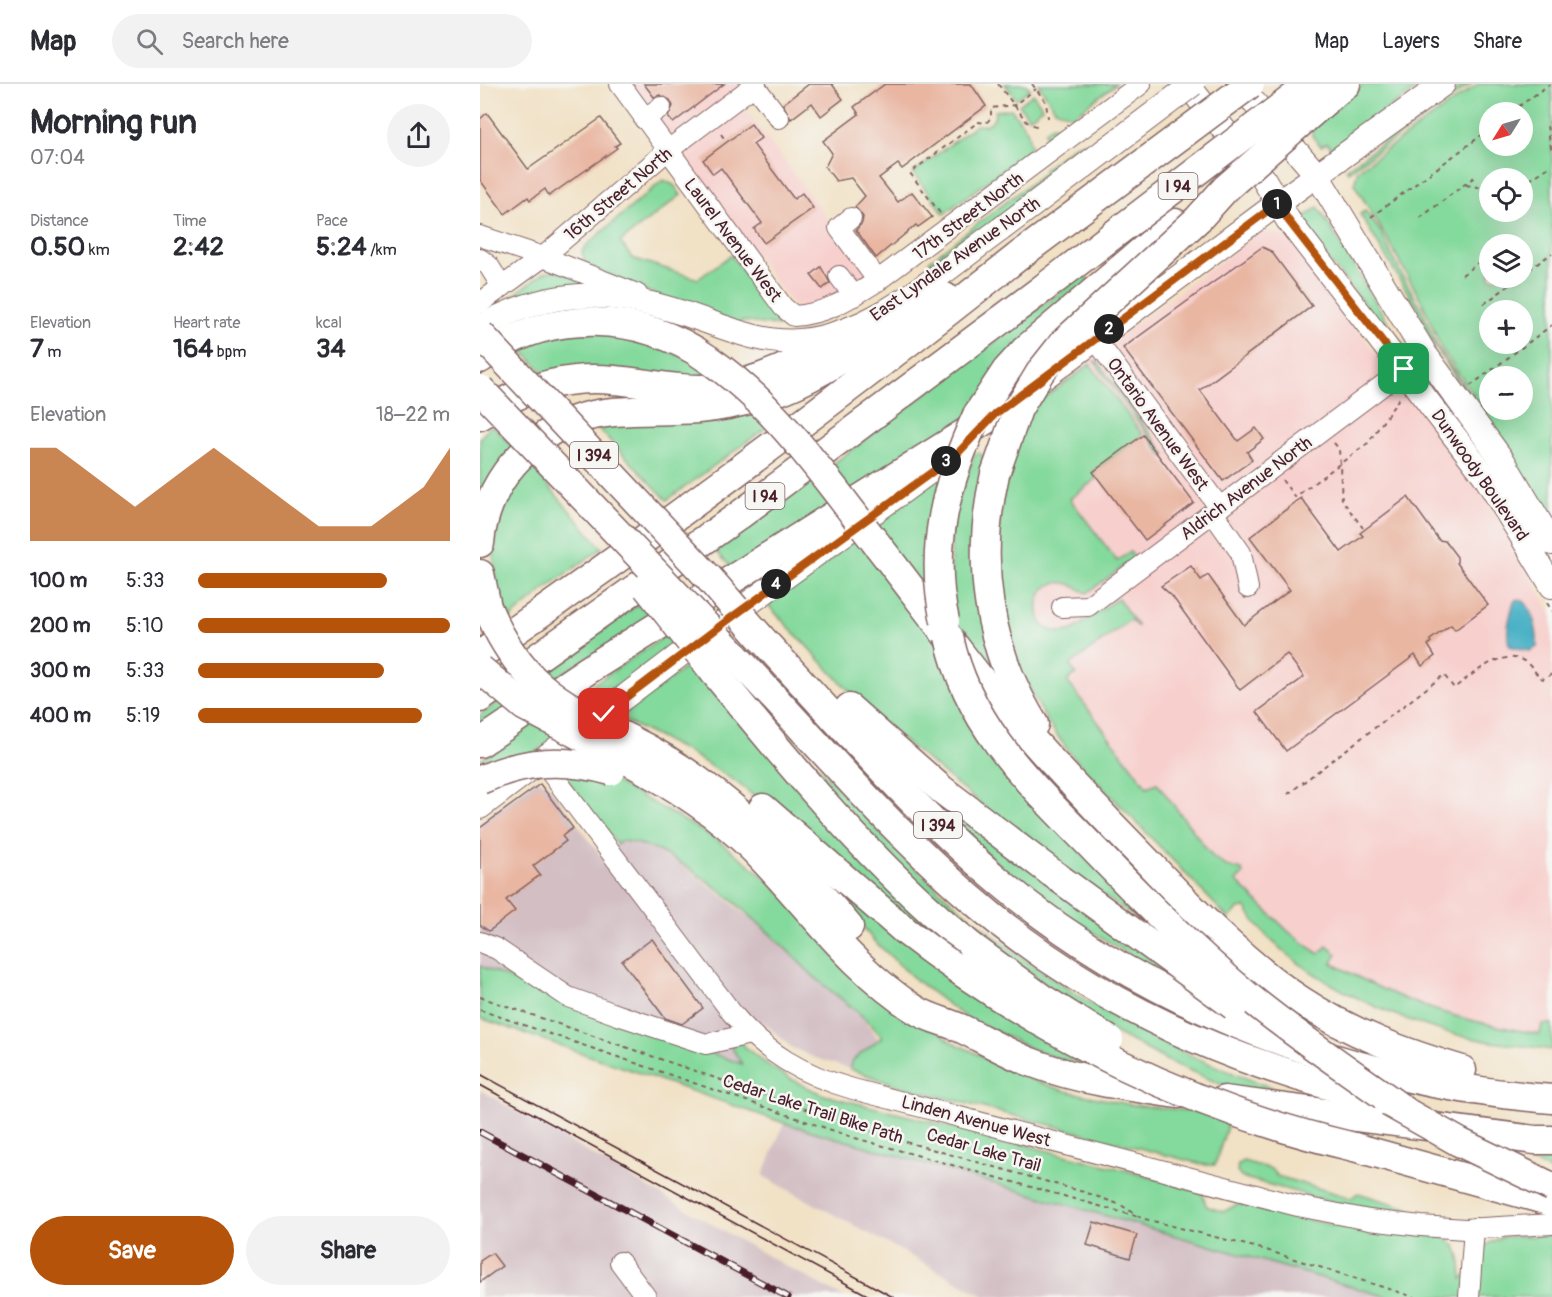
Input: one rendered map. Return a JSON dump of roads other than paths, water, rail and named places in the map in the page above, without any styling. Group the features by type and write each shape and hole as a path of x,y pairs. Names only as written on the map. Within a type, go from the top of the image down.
{"highway":[{"name":"I 94","path":"480,655 788,434 1020,255 1250,84"},
{"name":"I 94","path":"480,698 737,517 1045,287 1329,88"},
{"path":"1029,727 1007,672 988,601 985,531 995,474 1018,409 1053,355 1078,328 1198,219 1226,188 1329,88"},
{"path":"1226,188 1191,210 1040,336 1011,366 988,398 977,415 955,464 943,508 938,562 943,613 952,653 970,699 994,740 1030,783 1145,902 1212,966 1284,1026 1405,1111"},
{"path":"480,543 487,510 502,480 520,457 546,433 588,415 610,411 722,406 788,387 1020,255"},
{"path":"480,416 519,393 577,380 614,380 674,389 720,388 738,384 782,369 870,321"},
{"path":"480,359 529,333 558,325 584,322 638,326 677,341 708,359 745,387 777,420 976,673 1189,893 1240,952 1299,1000 1372,1039 1462,1070 1552,1090"},
{"name":"I 394","path":"480,334 708,577 766,635 924,811 978,863 1059,927 1143,979 1239,1025 1324,1055 1393,1073 1503,1095 1552,1099"},
{"name":"I 394","path":"480,389 563,479 725,664 950,881 1024,941 1128,1008 1200,1042 1309,1080 1420,1107 1552,1126"},
{"path":"480,431 519,393"},
{"path":"480,397 516,430"},
{"path":"480,743 588,670 995,414"},
{"path":"480,574 487,607 504,644 532,680 626,753 715,817 755,851 828,932 896,996 917,1012 959,1028 1036,1064 1113,1084 1367,1120 1552,1140"},
{"path":"766,635 909,761 1052,873 1224,1000 1357,1086 1459,1142 1552,1188"},
{"path":"725,664 814,794 862,847 917,900 972,947 1043,999 1147,1061 1230,1100 1326,1134 1354,1147"},
{"path":"480,669 524,706 626,753 689,772 754,824 799,868 872,953 959,1028"},
{"path":"480,780 516,766 553,761 589,765 626,753 678,753 727,782 776,818 904,930 993,994 1039,1022 1100,1054 1253,1118 1301,1135 1354,1147 1552,1202"}],"main road":[{"name":"Dunwoody Boulevard","path":"1183,84 1195,94 1256,170 1287,196 1288,220 1485,476 1552,585"},
{"name":"East Lyndale Avenue North","path":"480,327 525,305 567,295 621,296 670,308 750,335 784,341 818,337 870,321 1001,229 1193,84"},
{"name":"Dunwoody Boulevard","path":"1238,84 1317,175 1425,354 1508,469 1552,543"},
{"path":"480,807 728,620 957,454 995,414 1287,196 1443,84"}],"street":[{"name":"Laurel Avenue West","path":"620,84 667,151 699,206 722,237 783,307"},
{"name":"17th Street North","path":"783,307 794,316 815,314 854,296 878,281 1142,84"},
{"path":"755,85 779,118"},
{"name":"16th Street North","path":"480,303 543,257 667,151 755,85"},
{"path":"644,119 661,107"},
{"path":"851,218 838,228 878,281"},
{"path":"480,236 543,257 670,308"},
{"path":"480,259 489,266 502,287"},
{"path":"839,276 854,296"},
{"name":"Ontario Avenue West","path":"1095,340 1216,511 1241,553 1248,588"},
{"name":"Aldrich Avenue North","path":"1062,607 1088,606 1425,354"},
{"name":"Linden Avenue West","path":"542,761 750,1034 801,1072 853,1089 1298,1206 1369,1220 1421,1226 1474,1228 1552,1224"},
{"path":"480,942 497,949 568,997 618,1015 706,1044 750,1034"},
{"path":"1469,1297 1474,1228"},
{"path":"620,1262 646,1297"}],"water":[{"path":"1518,599 1523,601 1531,612 1537,635 1537,647 1530,651 1510,646 1508,641 1510,617 1514,601"}],"tram line":[{"path":"480,1074 893,1297"},
{"path":"480,1085 871,1297"}],"railway":[{"path":"480,1132 788,1297"}]}
